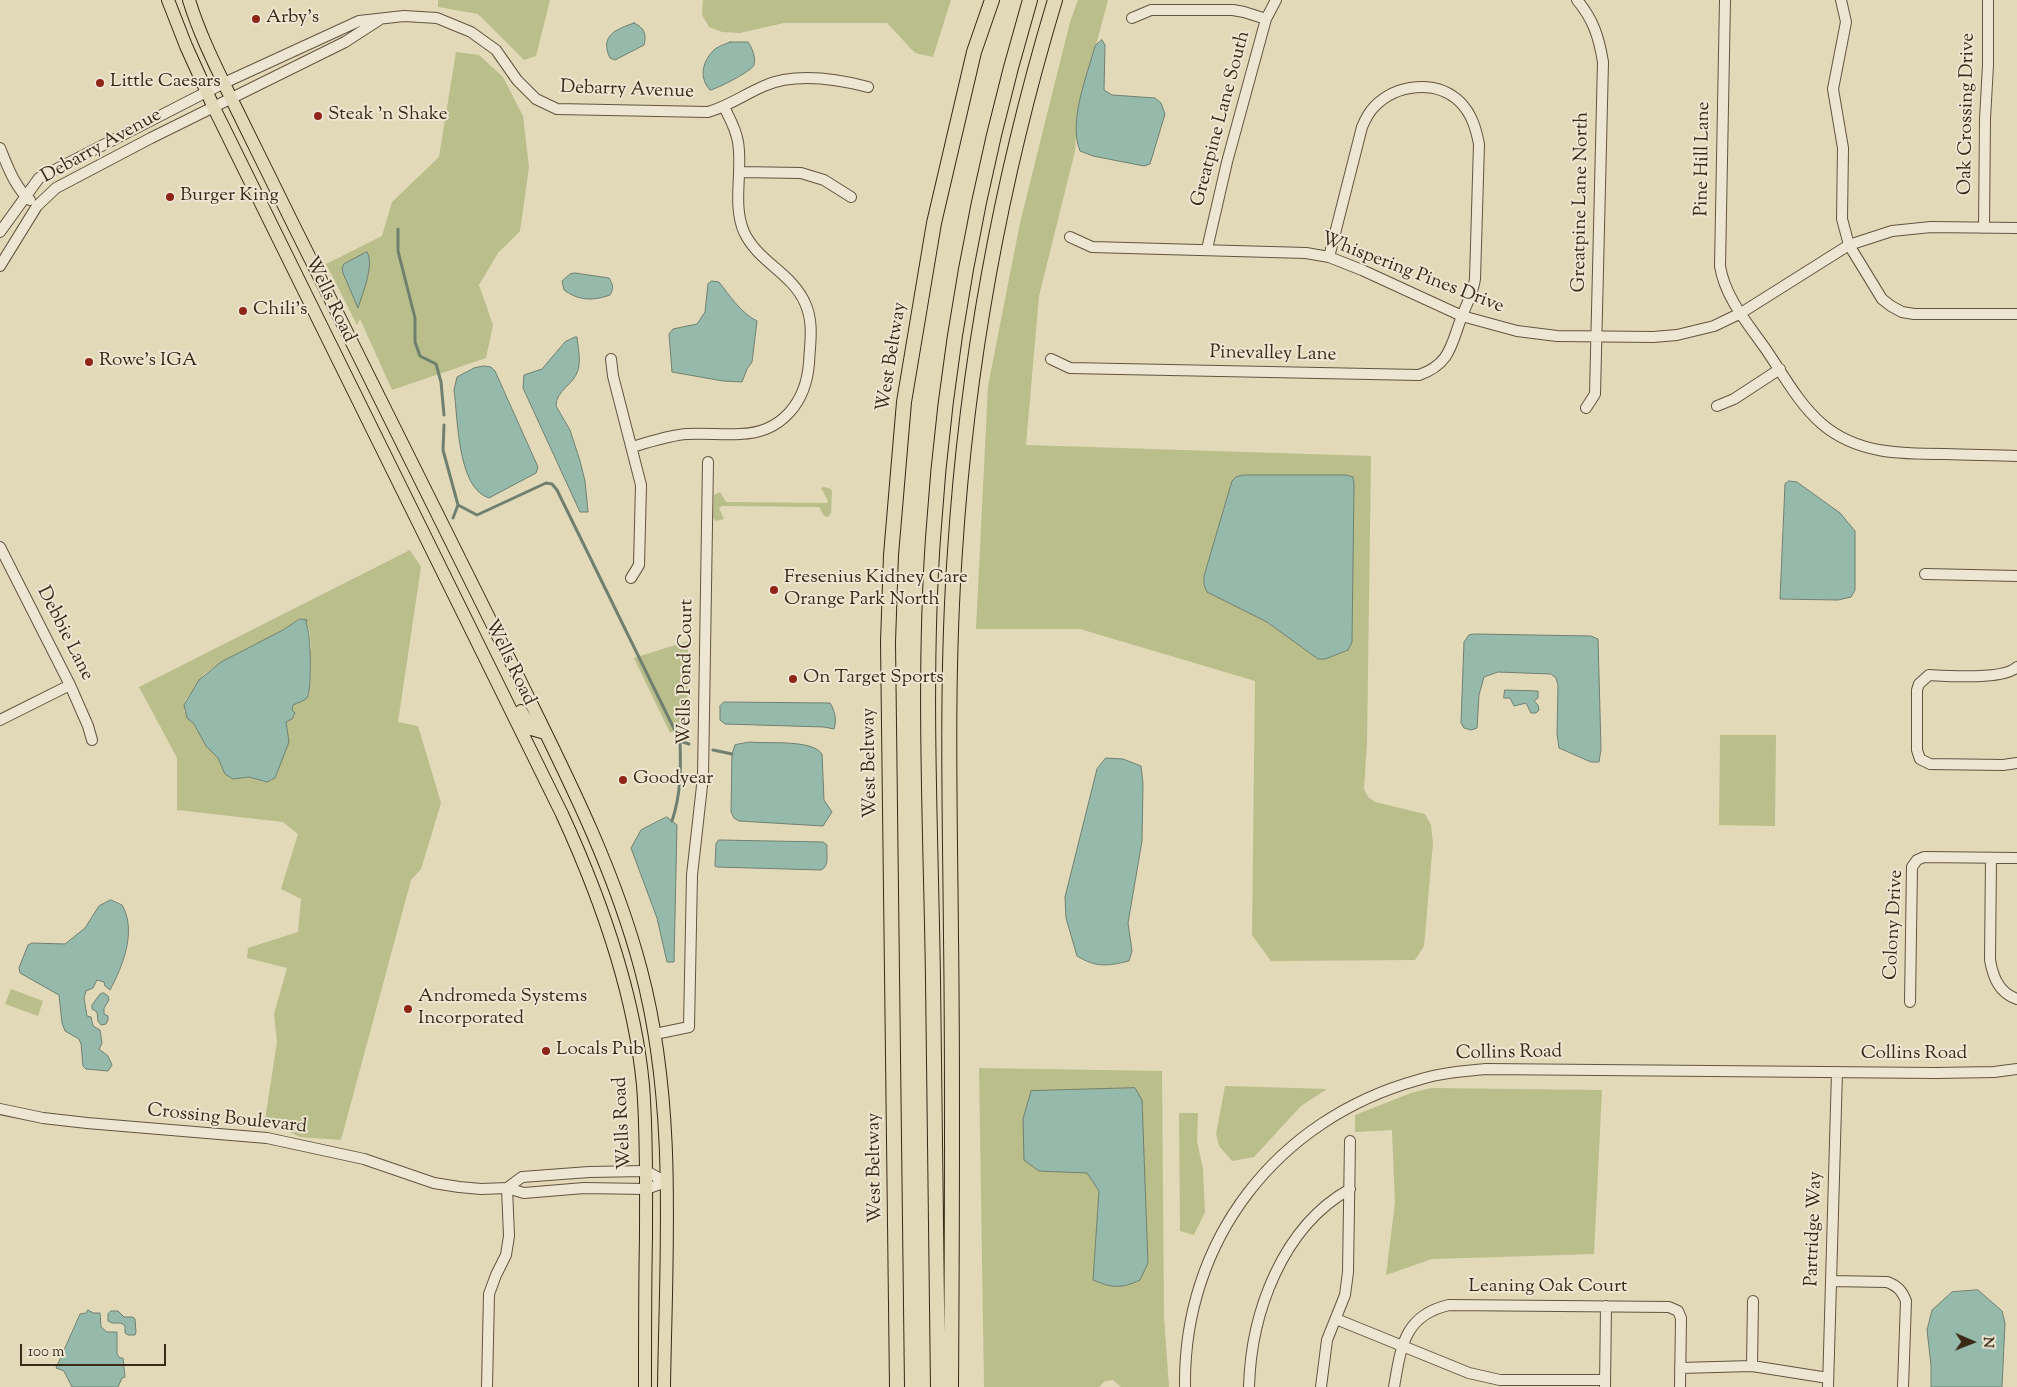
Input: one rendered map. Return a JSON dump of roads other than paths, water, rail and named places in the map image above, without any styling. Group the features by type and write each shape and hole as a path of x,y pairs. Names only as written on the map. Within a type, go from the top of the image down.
{"highway":[{"path":"974,52 985,0"},
{"name":"West Beltway","path":"898,1387 888,642 892,555 904,402 934,223 974,52 992,0"},
{"path":"938,1387 933,969 928,771 929,608 933,536 945,407 967,259 996,122 1030,0"},
{"path":"951,1387 952,1057 949,708 955,551 968,408 992,253 1026,106 1055,0"}],"main road":[{"name":"Wells Road","path":"168,0 214,108 576,845 606,920 623,980 641,1075 646,1131 644,1387"},
{"name":"Wells Road","path":"189,0 224,83 587,819 621,905 641,972 655,1034 666,1133 664,1387"},
{"path":"491,670 508,683 529,727 535,731 545,733"}],"street":[{"name":"Greatpine Lane South","path":"1208,249 1227,162 1266,19 1276,0"},
{"name":"Greatpine Lane North","path":"1578,0 1591,18 1600,40 1603,62 1595,394 1586,408"},
{"name":"Pine Hill Lane","path":"1725,0 1720,266 1726,290 1806,408 1823,425 1859,446 1898,454 2017,456"},
{"path":"1841,0 1846,22 1833,89 1842,134 1842,219 1848,245 1882,299 1902,312 1914,314 2017,314"},
{"name":"Oak Crossing Drive","path":"1984,228 1984,119 1988,65 1988,0"},
{"path":"1132,18 1150,10 1233,10 1266,19"},
{"name":"Debarry Avenue","path":"0,232 39,178 56,168 224,83 359,21 404,16 437,18 471,32 496,50 517,80 536,99 557,109 708,112 724,108 765,86 779,81 795,79 833,80 868,87"},
{"name":"Debarry Avenue","path":"0,266 37,206 56,188 345,42 380,20"},
{"name":"Pinevalley Lane","path":"1051,359 1070,368 1419,375 1431,371 1441,364 1450,351 1472,294 1475,279 1478,144 1470,115 1460,102 1446,93 1430,88 1414,87 1400,89 1386,96 1372,108 1362,127 1329,257"},
{"path":"632,447 687,434 742,434 757,432 782,420 794,407 802,395 808,373 811,334 806,305 790,280 760,254 744,232 738,208 739,172 736,134 724,108"},
{"path":"0,148 10,171 25,197 37,206"},
{"path":"739,172 787,172 813,176 824,180 851,198"},
{"name":"Whispering Pines Drive","path":"1070,237 1092,247 1289,251 1329,257 1462,316 1517,331 1557,336 1654,337 1677,335 1714,326 1742,313 1848,245 1892,231 1911,228 2017,228"},
{"path":"611,358 613,376 641,485 639,565 631,578"},
{"path":"1717,406 1734,399 1780,370"},
{"name":"Wells Pond Court","path":"655,1034 689,1027 692,875 703,777 708,462"},
{"name":"Debbie Lane","path":"0,547 70,685 92,740"},
{"path":"1925,574 2017,576"},
{"path":"2017,667 2008,672 1994,675 1929,675 1922,679 1917,690 1917,750 1920,759 1930,764 2003,765 2017,763"},
{"path":"0,720 70,685"},
{"name":"Colony Drive","path":"1910,1002 1912,867 1917,860 1924,857 2017,858"},
{"path":"1991,858 1990,960 1992,973 2003,991 2017,999"},
{"name":"Collins Road","path":"1185,1387 1192,1311 1209,1259 1224,1227 1253,1187 1285,1152 1322,1124 1386,1090 1419,1079 1454,1072 1486,1069 1968,1073 2017,1069"},
{"name":"Partridge Way","path":"1828,1383 1837,1072"},
{"name":"Crossing Boulevard","path":"0,1109 43,1118 87,1123 266,1138 364,1159 434,1183 481,1189 507,1188 524,1193 584,1188 646,1189 666,1182"},
{"path":"1321,1387 1327,1340 1345,1295 1348,1272 1350,1142"},
{"path":"646,1171 666,1182"},
{"name":"Crossing Boulevard","path":"507,1188 522,1177 646,1171"},
{"path":"487,1387 489,1294 506,1254 509,1236 507,1188"},
{"path":"1249,1387 1252,1343 1258,1318 1265,1295 1286,1253 1313,1216 1336,1197 1350,1190"},
{"path":"1831,1281 1887,1282 1896,1286 1902,1292 1906,1301 1903,1387"},
{"path":"1752,1366 1753,1301"},
{"name":"Leaning Oak Court","path":"1394,1387 1403,1345 1414,1322 1436,1308 1449,1305 1664,1306 1678,1312 1681,1318 1680,1387"},
{"path":"1336,1319 1469,1373 1487,1378 1605,1383 1606,1306"},
{"path":"1680,1368 1752,1366 1828,1383"}],"waterway":[{"path":"398,229 398,251 415,318 415,342 420,356 436,364 441,382 444,415"},
{"path":"444,425 443,450 458,505"},
{"path":"453,518 458,505 477,515 546,483 552,484 557,490 680,741 680,781 672,821"},
{"path":"680,741 689,744"},
{"path":"713,750 732,754"}],"place":[{"name":"Arby's","path":"256,19"},
{"name":"Little Caesars","path":"100,83"},
{"name":"Steak 'n Shake","path":"318,116"},
{"name":"Burger King","path":"170,197"},
{"name":"Chili's","path":"243,311"},
{"name":"Rowe's IGA","path":"89,362"},
{"name":"Fresenius Kidney Care Orange Park North","path":"774,590"},
{"name":"On Target Sports","path":"793,679"},
{"name":"Goodyear","path":"623,780"},
{"name":"Andromeda Systems Incorporated","path":"408,1009"},
{"name":"Locals Pub","path":"546,1051"}]}
